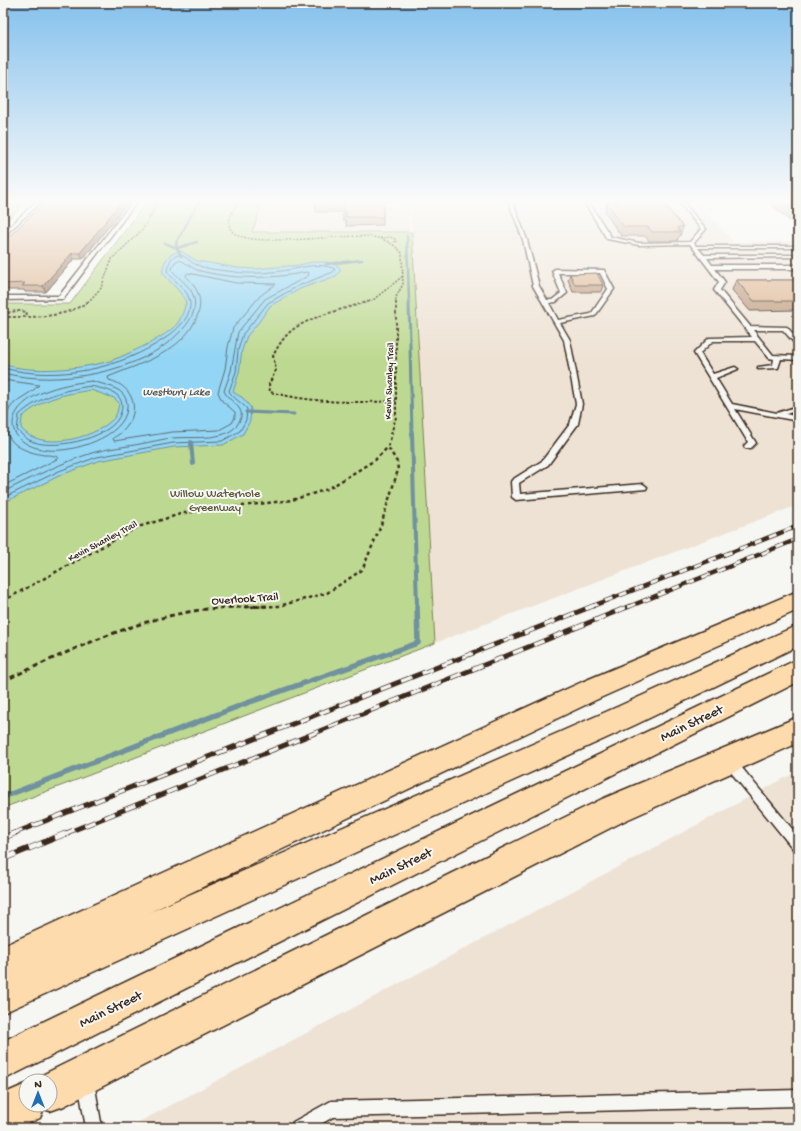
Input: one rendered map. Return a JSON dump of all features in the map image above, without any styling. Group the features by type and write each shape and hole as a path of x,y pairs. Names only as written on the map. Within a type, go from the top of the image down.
{"highway":[{"path":"3,964 591,690 798,600"},
{"path":"3,995 626,716 798,636"},
{"name":"Main Street","path":"3,1061 798,670"},
{"path":"58,1088 613,810 798,730"},
{"path":"3,1115 18,1108"}],"lane":[{"path":"3,298 61,298 96,253"},
{"path":"528,253 536,286 567,340 579,404 574,424 545,463 515,482 516,497 643,487"},
{"path":"699,253 722,282 718,290 771,358 798,358"},
{"path":"702,257 798,256"},
{"path":"711,268 798,267"},
{"path":"545,302 554,301 564,293 555,271 602,271 611,289 593,315 557,322"},
{"path":"748,328 785,328 797,340"},
{"path":"748,446 752,443 697,353 711,339 756,339"},
{"path":"760,368 776,367 778,358"},
{"path":"712,377 735,369"},
{"path":"729,406 798,419"},
{"path":"777,415 798,408"},
{"path":"728,760 798,846"},
{"path":"84,1075 94,1128"},
{"path":"299,1128 330,1109 798,1098"}],"path":[{"path":"3,318 51,316 74,310 86,304 103,286 107,276 107,267 118,253"},
{"name":"Kevin Shanley Trail","path":"3,601 138,527 184,513 292,500 328,489 375,460 388,447 396,417 396,297 403,284 402,253"},
{"path":"396,401 327,403 294,399 270,392 269,384 276,370 273,356 281,341 292,330 327,314 373,300 403,276"},
{"path":"3,314 12,311 24,311 27,312 26,317"},
{"name":"Overlook Trail","path":"3,681 101,637 166,617 207,609 279,606 327,593 362,570 380,528 398,470 397,462 388,447"}],"shaded area":[{"path":"413,253 798,253 798,505 435,643"},
{"path":"798,771 798,1128 128,1128"}],"green space":[{"name":"Willow Waterhole Greenway","path":"108,253 413,253 435,643 3,808 3,304 70,304"}],"water":[{"name":"Westbury Lake","path":"173,253 184,253 197,261 238,268 255,269 299,265 312,262 328,262 338,266 341,270 336,276 300,289 270,306 247,336 242,350 239,373 233,392 243,398 251,408 250,421 243,434 223,445 174,447 98,461 61,475 3,503 3,364 42,370 98,364 110,361 147,345 162,336 177,324 183,313 186,302 181,293 162,271 164,264","holes":["91,390 114,398 119,403 114,418 103,427 80,437 53,441 40,440 29,435 21,428 22,417 39,405 54,398"]}],"building":[{"path":"3,253 80,253 72,253 43,286 22,286 25,283 3,284"},
{"path":"597,273 603,285 575,285 570,274"},
{"path":"736,280 798,280 798,301 754,301"}],"waterway":[{"path":"408,253 409,302"},
{"path":"326,264 362,260"},
{"path":"409,301 412,434"},
{"path":"246,412 294,414"},
{"path":"412,433 417,607"},
{"path":"191,442 193,464"},
{"path":"3,797 247,703 418,643 417,606"}],"railway":[{"path":"590,607 798,526"},
{"path":"628,607 798,539"},
{"path":"12,834 593,606"},
{"path":"64,834 630,606"},
{"path":"3,838 15,833"},
{"path":"3,859 67,833"}]}
